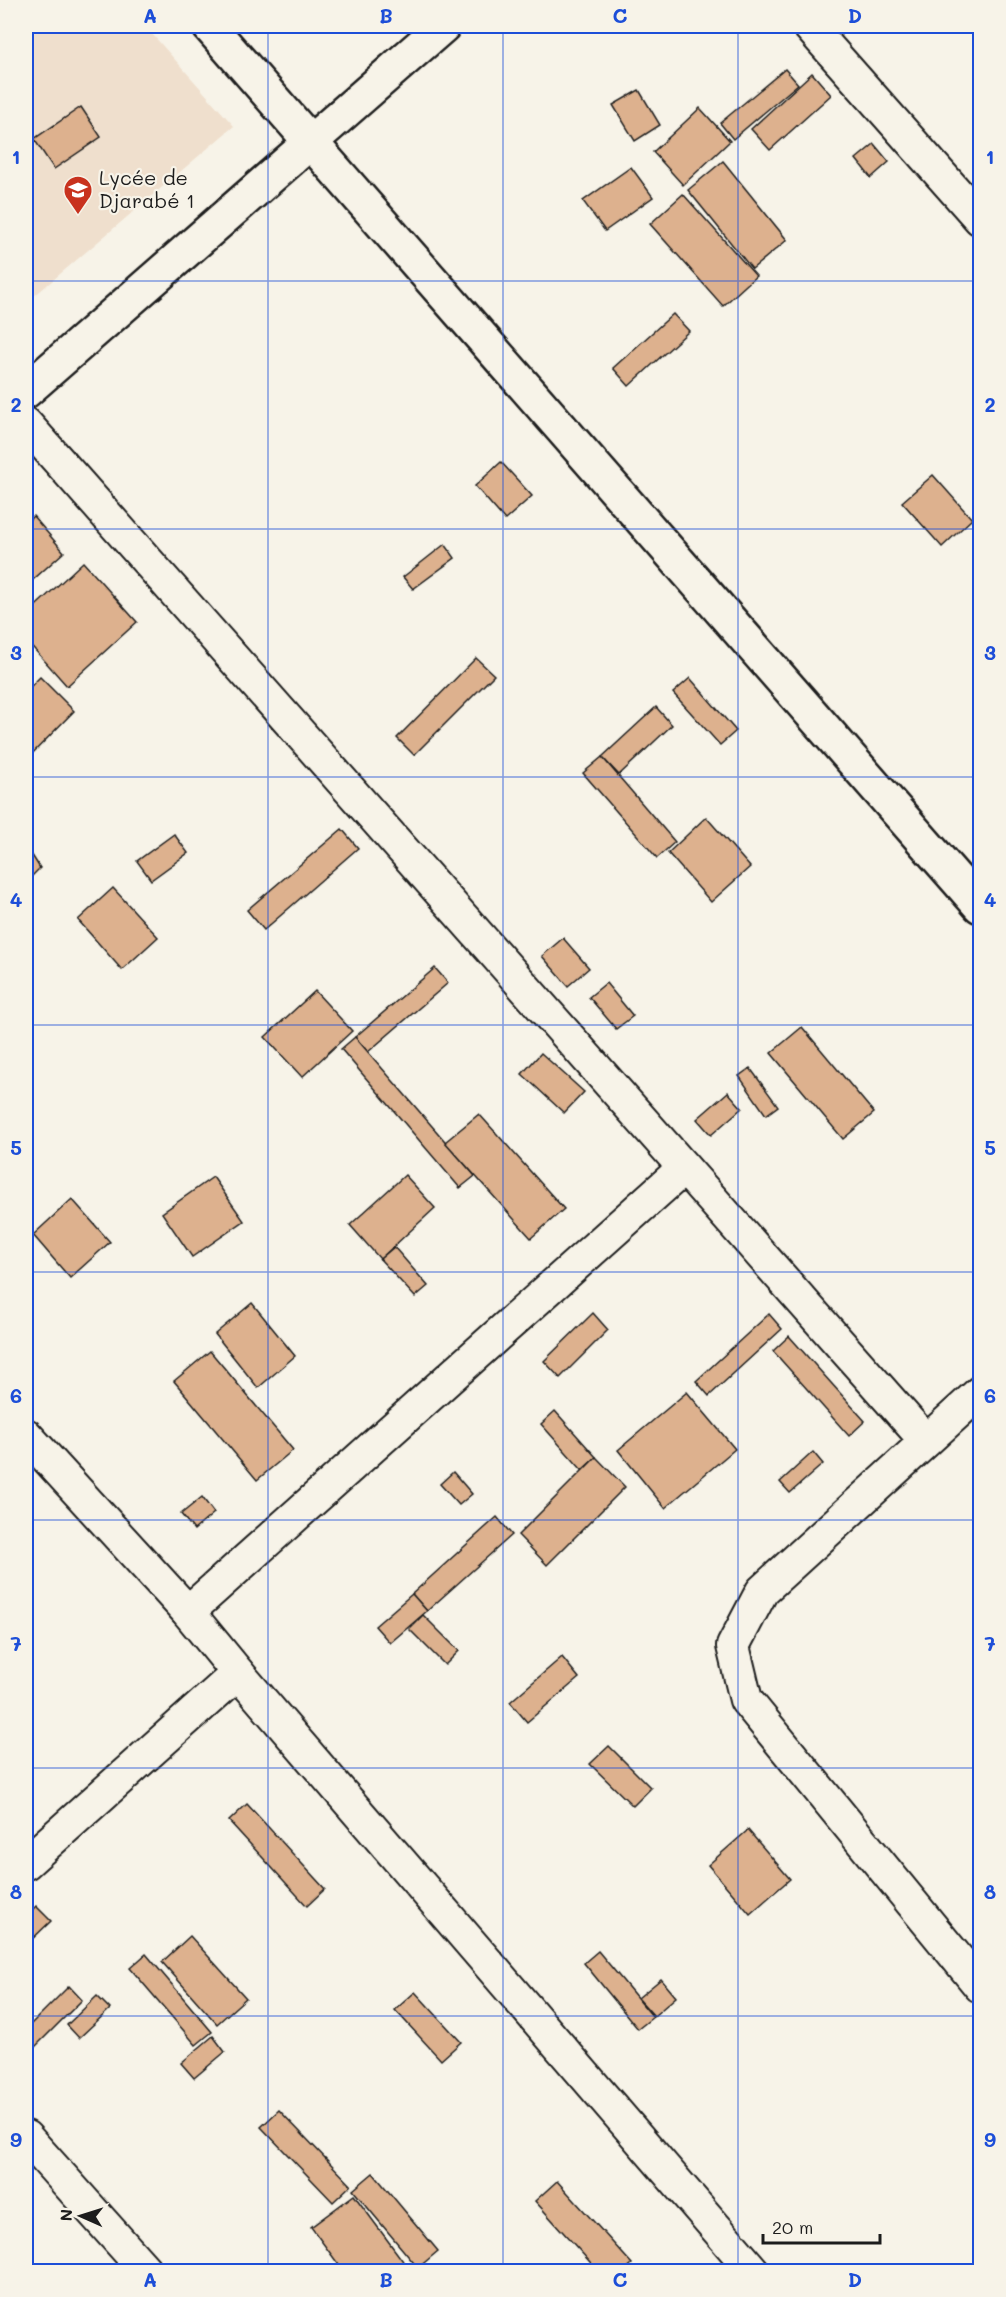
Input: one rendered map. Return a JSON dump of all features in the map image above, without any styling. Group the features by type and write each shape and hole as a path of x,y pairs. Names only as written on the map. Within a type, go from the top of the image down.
{"street":[{"path":"209,26 981,906"},
{"path":"26,391 443,26"},
{"path":"809,26 975,200"},
{"path":"26,424 926,1441"},
{"path":"188,1612 684,1168"},
{"path":"981,1392 762,1591 733,1646 746,1700 981,1986"},
{"path":"26,1435 188,1612 238,1673 754,2271"},
{"path":"26,1863 238,1673"},
{"path":"26,2137 147,2271"}],"shaded area":[{"name":"Lycée de Djarabé 1","path":"26,26 145,26 234,126 26,303"}],"building":[{"path":"785,69 798,84 733,139 720,123"},
{"path":"812,73 831,95 770,150 751,129"},
{"path":"639,90 660,125 635,141 613,105"},
{"path":"81,107 101,137 54,169 34,139"},
{"path":"700,108 730,141 683,185 653,152"},
{"path":"874,144 889,162 871,178 856,159"},
{"path":"723,161 787,240 752,269 688,190"},
{"path":"631,167 653,197 605,231 583,201"},
{"path":"683,194 756,276 723,306 650,224"},
{"path":"673,314 689,331 629,386 613,368"},
{"path":"501,462 532,496 505,520 475,486"},
{"path":"933,475 972,519 942,547 902,502"},
{"path":"33,516 64,552 26,586 26,523"},
{"path":"445,544 455,558 413,589 403,577"},
{"path":"83,562 137,622 67,686 26,640 26,615"},
{"path":"476,658 494,675 414,755 397,738"},
{"path":"40,677 74,711 26,760 26,691"},
{"path":"690,678 736,731 720,745 673,693"},
{"path":"656,707 672,725 619,775 602,757"},
{"path":"602,757 675,842 657,858 583,773"},
{"path":"706,817 750,867 711,902 668,853"},
{"path":"342,829 358,848 264,930 247,910"},
{"path":"174,834 188,853 151,880 137,861"},
{"path":"28,849 40,868 26,882 26,852"},
{"path":"113,888 158,937 122,970 78,920"},
{"path":"563,938 589,968 568,986 542,956"},
{"path":"435,968 448,983 368,1052 355,1037"},
{"path":"606,983 633,1016 616,1029 589,997"},
{"path":"315,991 352,1031 302,1077 265,1037"},
{"path":"802,1027 874,1113 843,1139 771,1053"},
{"path":"355,1037 475,1176 460,1188 341,1049"},
{"path":"541,1053 584,1092 564,1113 522,1074"},
{"path":"750,1068 778,1106 766,1115 739,1076"},
{"path":"728,1092 742,1108 711,1135 697,1119"},
{"path":"479,1114 564,1209 531,1238 445,1142"},
{"path":"405,1175 435,1208 380,1259 350,1225"},
{"path":"213,1177 244,1221 192,1257 162,1213"},
{"path":"72,1199 110,1242 70,1278 33,1235"},
{"path":"394,1247 428,1286 415,1297 380,1259"},
{"path":"252,1303 295,1356 258,1388 215,1334"},
{"path":"593,1313 608,1330 560,1378 544,1361"},
{"path":"769,1314 782,1329 709,1396 696,1381"},
{"path":"789,1336 865,1421 849,1436 773,1351"},
{"path":"210,1351 293,1450 257,1480 174,1381"},
{"path":"687,1392 735,1449 665,1508 618,1450"},
{"path":"555,1411 596,1457 582,1470 541,1424"},
{"path":"813,1452 823,1464 790,1493 780,1482"},
{"path":"596,1457 625,1487 547,1565 518,1535"},
{"path":"453,1472 472,1494 459,1505 440,1484"},
{"path":"202,1497 214,1513 194,1530 181,1514"},
{"path":"497,1517 512,1535 427,1611 412,1594"},
{"path":"412,1594 427,1611 390,1643 375,1626"},
{"path":"423,1615 459,1651 445,1665 409,1629"},
{"path":"562,1657 579,1678 527,1722 510,1702"},
{"path":"609,1746 651,1788 633,1806 590,1764"},
{"path":"247,1804 325,1889 307,1906 229,1821"},
{"path":"748,1830 790,1879 750,1914 708,1865"},
{"path":"36,1906 51,1921 26,1945 26,1916"},
{"path":"190,1936 246,1998 217,2024 162,1962"},
{"path":"598,1951 653,2017 638,2029 584,1963"},
{"path":"146,1954 212,2032 196,2045 130,1968"},
{"path":"661,1979 676,1997 654,2016 638,1998"},
{"path":"69,1986 82,2000 31,2051 26,2045 26,2029"},
{"path":"415,1992 461,2042 441,2060 395,2010"},
{"path":"97,1996 110,2009 79,2038 67,2025"},
{"path":"213,2036 225,2052 194,2078 181,2063"},
{"path":"279,2110 351,2185 333,2202 261,2127"},
{"path":"373,2173 438,2251 418,2268 353,2190"},
{"path":"557,2181 632,2264 623,2272 599,2272 535,2201"},
{"path":"354,2195 411,2272 344,2272 311,2227"}],"place":[{"name":"Lycée de Djarabé 1","path":"78,216"}]}
